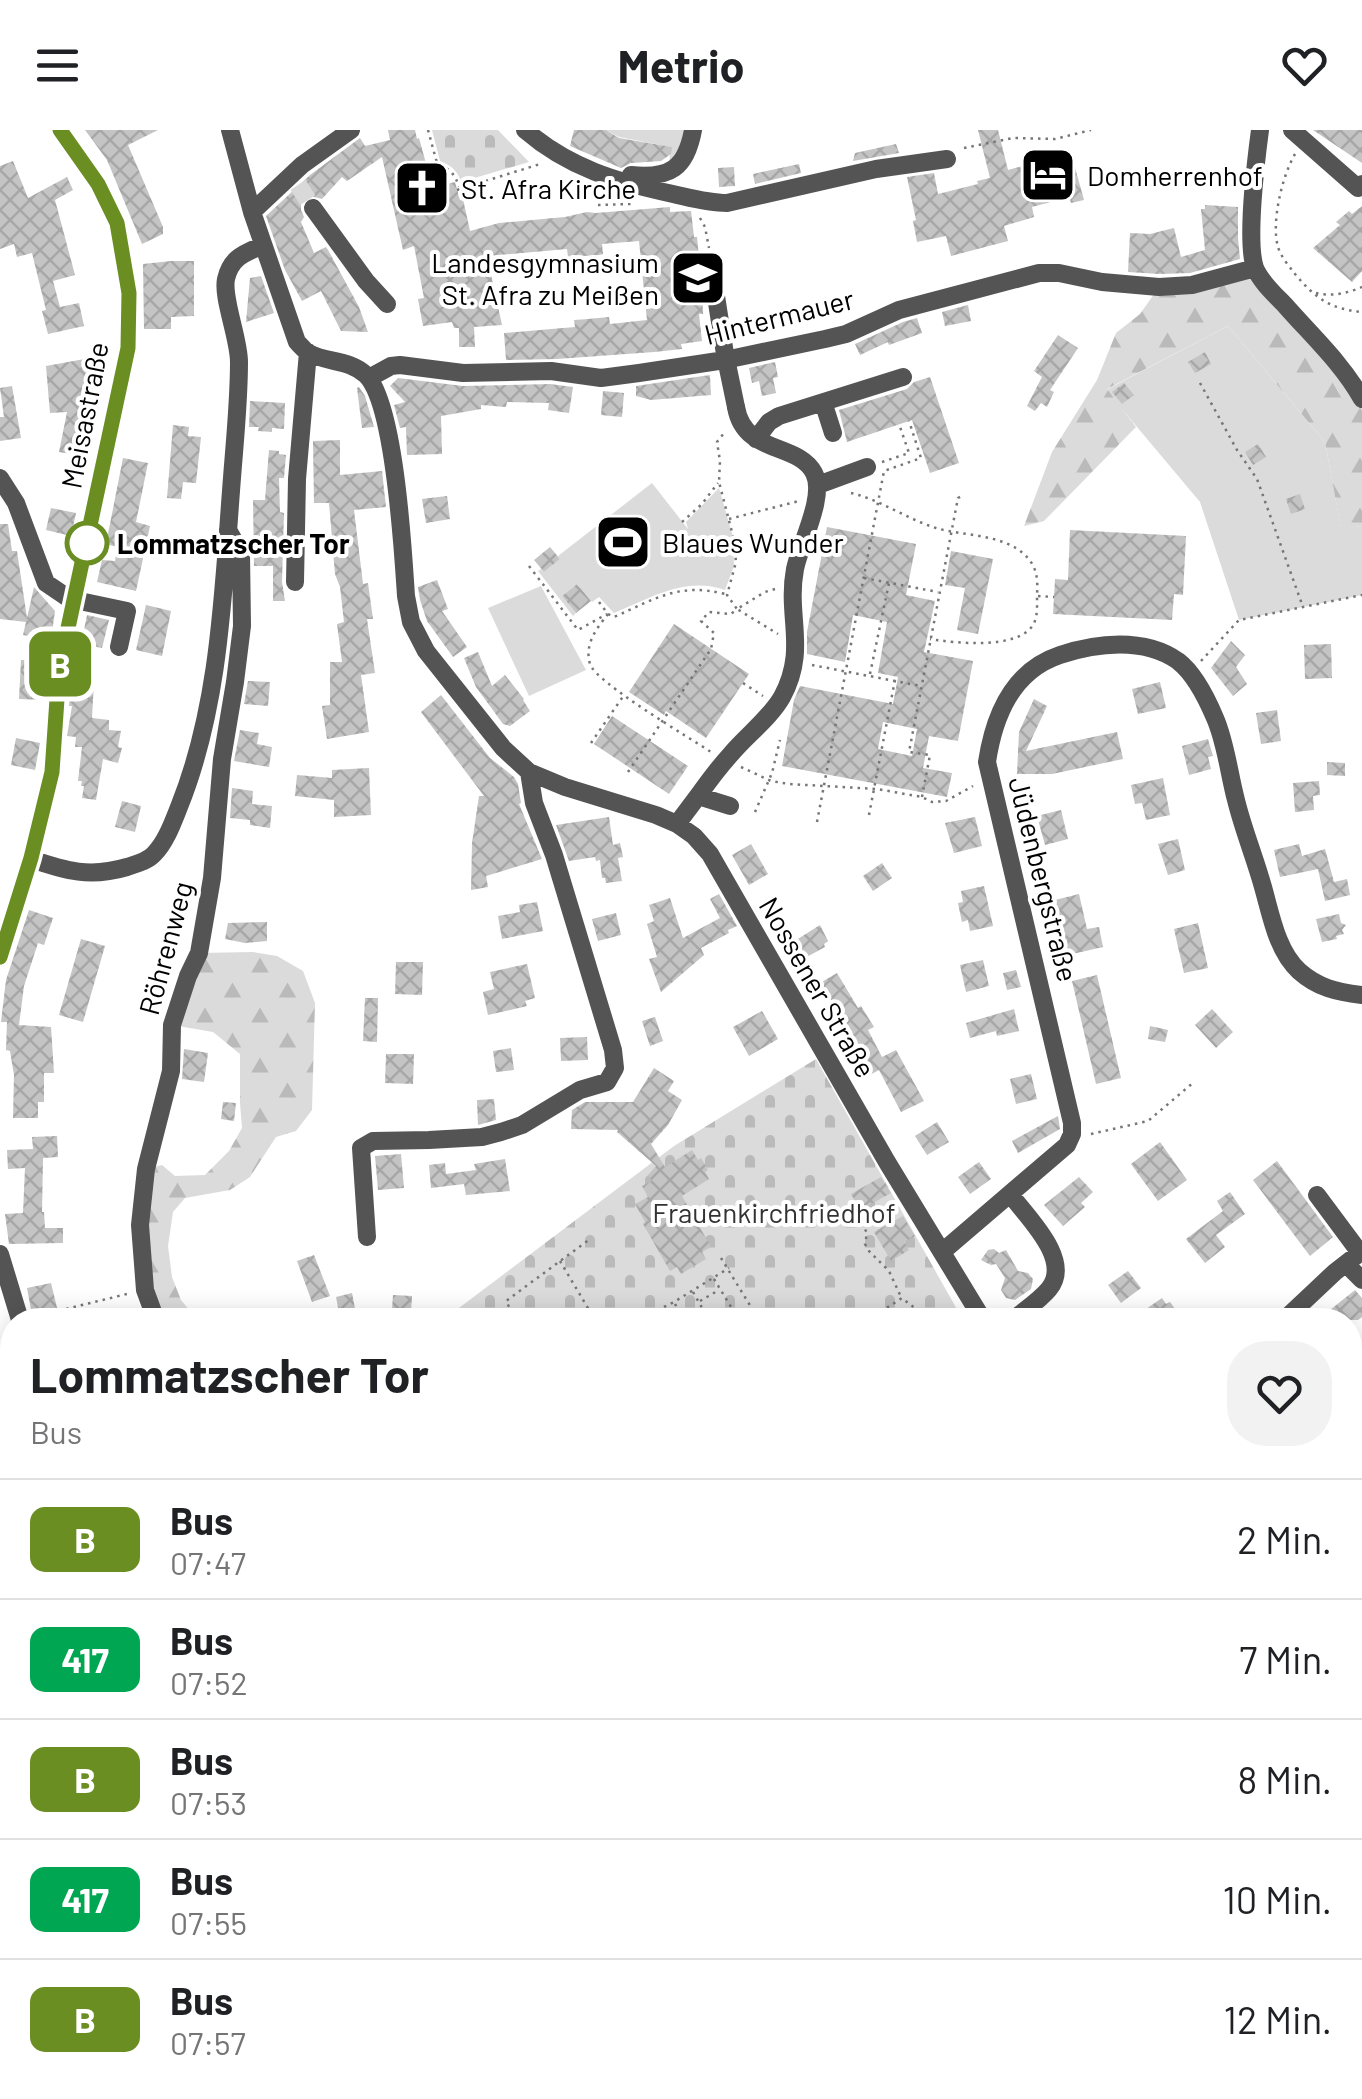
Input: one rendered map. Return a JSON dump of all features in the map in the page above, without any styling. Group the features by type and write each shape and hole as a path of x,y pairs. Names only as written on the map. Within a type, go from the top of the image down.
{"street":[{"name":"Meisastraße","path":"0,957 9,903 31,858 52,772 59,670 128,348 129,293 117,223 98,184 60,130"},
{"path":"230,130 252,212 297,342 308,352 356,367 369,378"},
{"path":"252,212 295,180 302,164 351,130"},
{"path":"524,130 544,148 603,177 707,203 726,203 876,169 947,160"},
{"path":"603,177 617,173 656,177 669,171 684,161 692,130"},
{"path":"1260,130 1252,220 1256,268 1266,285 1342,369 1362,399"},
{"path":"1298,136 1358,188 1362,184"},
{"path":"313,208 387,304"},
{"path":"31,858 87,874 137,864 153,856 165,838 190,781 220,623 228,530 239,359 226,280 236,258 263,245"},
{"path":"678,824 726,759 776,706 788,684 796,653 792,584 817,491 817,478 809,465 756,439 737,412 711,264"},
{"name":"Hintermauer","path":"369,378 400,365 463,373 550,372 601,378 639,374 846,334 899,310 1039,273 1159,286 1192,285 1256,268"},
{"path":"294,582 297,479 308,352"},
{"path":"756,439 768,422 903,377"},
{"name":"Nossener Straße","path":"369,378 388,428 406,596 412,622 426,651 503,748 529,772 565,788 656,814 678,824 710,854 976,1308"},
{"path":"820,403 833,433"},
{"path":"817,491 867,467"},
{"path":"0,478 16,503 46,583 74,601 126,611 119,647"},
{"name":"Röhrenweg","path":"152,1308 145,1290 140,1224 146,1168 171,1071 172,1025 199,953 206,916 222,759 242,626 241,552 228,530"},
{"name":"Jüdenbergstraße","path":"1072,1134 1039,976 990,777 987,762 991,734 1013,687 1028,671 1051,658 1096,646 1136,646 1158,650 1190,673"},
{"path":"1190,673 1216,721 1239,812 1282,944 1296,968 1320,986 1362,995"},
{"path":"367,1238 361,1148 373,1141 482,1137 501,1132 522,1125 580,1090 608,1082 615,1068 608,1032 554,855 534,803 529,772"},
{"path":"698,796 730,806"},
{"path":"942,1252 1067,1144 1072,1134"},
{"path":"1010,1194 1049,1246 1057,1266 1050,1288 1028,1308"},
{"path":"1317,1194 1356,1256 1362,1280"},
{"path":"0,1254 16,1308"},
{"path":"1298,1308 1356,1256"}],"path":[{"path":"428,130 437,163 455,175 458,190 539,164"},
{"path":"1030,130 1034,138"},
{"path":"947,160 958,150 1012,138 1055,138 1090,130"},
{"path":"1298,136 1282,181 1276,244 1282,258 1310,292 1345,310 1362,312"},
{"path":"598,205 641,203"},
{"path":"698,214 706,227 711,264"},
{"path":"1310,292 1324,295 1350,292 1362,286"},
{"path":"1200,383 1257,480 1302,607"},
{"path":"726,595 736,562 718,482 717,442 737,412"},
{"path":"817,822 884,471 921,458 909,421"},
{"path":"893,458 909,453 899,424"},
{"path":"682,522 718,482"},
{"path":"728,519 817,491 854,494 922,524 1015,547 1033,565 1038,576 1032,627 1022,634 987,643 930,639"},
{"path":"922,797 930,756 909,752 958,498 962,496"},
{"path":"529,566 578,630 608,614"},
{"path":"864,578 939,592"},
{"path":"870,676 890,582"},
{"path":"628,772 711,649 714,633 701,621 709,612 732,614 765,592 792,584"},
{"path":"599,602 614,617 674,591 707,590 726,595 736,609 796,653 846,671 922,686"},
{"path":"1190,673 1239,620 1362,595"},
{"path":"1037,596 1054,596"},
{"path":"608,614 589,645 590,667 608,685 663,720 769,780 874,789 946,802 990,777"},
{"path":"869,816 895,680"},
{"path":"744,683 776,706"},
{"path":"591,743 624,694"},
{"path":"755,812 778,756 780,740"},
{"path":"1072,1134 1089,1135 1148,1122 1194,1082"},
{"path":"851,1203 867,1233 868,1251 888,1272 902,1298 914,1308"},
{"path":"510,1308 506,1301 590,1239"},
{"path":"721,1258 753,1308"},
{"path":"560,1262 588,1308"},
{"path":"662,1308 729,1268"},
{"path":"714,1278 731,1308"},
{"path":"698,1302 720,1289"},
{"path":"72,1308 145,1290"},
{"path":"692,1290 702,1308"},
{"path":"887,1308 902,1298"},
{"path":"674,1302 677,1308"}],"green space":[{"path":"432,130 498,130 529,162 461,182 454,169 440,161"},
{"path":"606,130 686,130 669,163 671,147 619,137"},
{"path":"1255,268 1362,399 1362,526 1341,529 1325,442 1228,326 1107,389 1136,427 1044,521 1024,526 1052,452 1097,380 1116,333 1140,314 1159,287"},
{"path":"1228,326 1325,442 1341,528 1362,526 1362,595 1239,620 1200,502 1106,390"},
{"path":"652,483 688,529 686,522 719,488 733,537 734,566 725,590 682,587 614,613 599,597 592,602 577,584 562,596 576,613 573,616 538,571 544,572 560,559 558,556"},
{"path":"541,586 586,670 529,696 488,608"},
{"path":"253,952 277,956 303,971 315,1003 312,1110 296,1131 276,1137 250,1177 230,1190 185,1198 173,1212 168,1246 172,1277 188,1308 151,1308 146,1169 162,1165 175,1176 205,1175 229,1151 242,1128 240,1054 213,1032 172,1025 199,953"},
{"name":"Frauenkirchfriedhof","path":"816,1059 956,1308 459,1308 674,1146"}],"building":[{"path":"85,130 158,130 128,145 163,234 142,244 107,160"},
{"path":"388,130 415,130 430,178 439,175 442,185 455,182 470,231 499,223 587,212 670,207 670,212 691,211 702,287 702,341 681,344 682,349 654,352 506,360 504,333 575,327 574,320 609,317 610,324 647,320 639,241 602,244 600,255 568,257 567,249 487,256 502,325 474,327 475,347 459,347 459,328 454,328 452,322 423,326 418,299 424,298 414,246 403,250 382,157 347,181 342,177 322,199 311,196 301,204 301,222 314,253 326,247 359,307 368,332 341,331 321,291 302,301 285,270 266,216 310,175 360,138 365,146 390,140"},
{"path":"574,130 606,130 619,138 672,147 671,154 661,161 631,163 621,168 570,146"},
{"path":"978,130 998,130 1008,170 1071,153 1084,200 1071,203 1069,197 1032,207 1034,217 1004,226 1008,241 951,256 946,236 917,242 907,177 934,173 938,194 990,178"},
{"path":"1313,130 1362,130 1362,163"},
{"path":"896,144 899,153 853,161 855,153"},
{"path":"13,161 28,198 67,177 73,190 55,200 75,275 53,281 60,307 79,303 84,326 48,334 32,253 17,257 14,244 0,249 0,166"},
{"path":"799,164 801,173 755,184 753,174"},
{"path":"734,167 735,186 719,187 718,168"},
{"path":"1205,205 1238,207 1240,259 1190,273 1128,272 1130,233 1150,234 1174,228 1181,257 1205,250 1201,209"},
{"path":"1362,206 1362,271 1352,282 1313,248 1340,225 1336,222"},
{"path":"194,261 194,316 171,317 171,329 144,329 143,264"},
{"path":"261,276 274,313 246,322 250,278"},
{"path":"968,305 971,321 945,326 942,312"},
{"path":"917,318 922,333 860,355 855,344"},
{"path":"1058,335 1078,348 1050,390 1054,392 1047,407 1041,403 1035,411 1027,406 1042,377 1034,371"},
{"path":"1205,352 1211,364 1195,373 1188,362"},
{"path":"90,358 95,392 102,391 88,457 59,452 67,412 50,413 46,366"},
{"path":"775,362 776,393 762,396 759,381 752,383 749,368"},
{"path":"710,375 711,395 651,400 636,396 636,386"},
{"path":"930,377 959,463 930,473 912,420 847,442 839,410 907,389"},
{"path":"398,378 463,386 573,387 569,413 548,410 549,403 507,402 506,407 481,405 481,409 441,416 442,454 407,455 406,427 400,428 394,405 405,402 390,386"},
{"path":"1124,383 1134,395 1122,404 1112,392"},
{"path":"12,386 21,438 0,441 0,417 4,417 0,388"},
{"path":"359,387 365,396 374,427 362,428"},
{"path":"603,391 624,393 622,417 601,415"},
{"path":"250,401 285,403 284,429 272,428 272,432 249,427"},
{"path":"173,425 189,427 188,436 201,437 196,483 183,482 181,499 167,498"},
{"path":"340,440 340,475 382,471 386,507 354,510 363,584 368,583 373,619 367,619 375,673 361,675 369,732 327,739 322,706 330,705 330,662 342,662 337,624 344,622 329,503 314,503 313,441"},
{"path":"1258,444 1266,457 1253,465 1245,452"},
{"path":"269,450 286,455 284,478 279,478 280,512 284,513 285,601 273,601 273,566 254,566 253,500 265,500"},
{"path":"123,458 148,463 136,522 150,526 136,591 97,582 102,560 115,561 117,547 106,544"},
{"path":"1300,494 1305,509 1291,514 1286,499"},
{"path":"447,496 450,519 426,523 422,499"},
{"path":"51,508 76,513 71,536 46,530"},
{"path":"0,524 8,524 12,551 17,551 27,618 34,587 55,611 51,640 23,635 26,622 0,619"},
{"path":"827,527 916,544 906,595 935,601 924,652 973,661 958,741 929,736 923,768 952,773 947,797 782,766 800,686 893,704 898,677 878,673 887,622 853,615 845,662 807,654 807,632","holes":["883,722 917,729 912,756 878,749"]},
{"path":"1070,530 1186,536 1183,595 1174,594 1172,620 1053,614 1055,579 1068,580"},
{"path":"550,547 560,559 544,572 534,560"},
{"path":"951,551 993,559 978,634 957,630 965,588 945,585"},
{"path":"437,580 448,609 442,611 467,647 453,657 427,621 420,600 418,587"},
{"path":"577,584 591,601 576,613 562,596"},
{"path":"146,605 171,611 162,656 136,650"},
{"path":"87,615 109,620 102,648 81,644"},
{"path":"674,624 749,674 706,738 629,692"},
{"path":"1231,641 1245,655 1236,667 1247,684 1233,696 1211,668"},
{"path":"1331,644 1332,678 1305,679 1304,645"},
{"path":"478,652 492,686 505,675 530,711 510,726 503,724 476,687 464,658"},
{"path":"21,660 48,661 44,700 19,699"},
{"path":"74,662 95,663 92,718 109,720 109,730 121,731 118,763 103,759 96,800 82,798 84,786 78,781 82,747 75,747 76,737 67,736"},
{"path":"248,681 270,682 268,706 244,704"},
{"path":"1160,682 1166,708 1138,714 1132,689"},
{"path":"441,695 490,758 514,777 519,804 542,859 486,876 488,887 471,890 472,843 479,796 484,796 421,712"},
{"path":"1034,699 1047,706 1026,751 1117,732 1123,759 1052,774 1017,774 1019,732"},
{"path":"1277,710 1281,741 1261,744 1256,713"},
{"path":"612,716 688,766 669,794 594,744"},
{"path":"240,730 259,733 257,744 272,747 269,767 234,761"},
{"path":"16,738 40,743 35,770 11,765"},
{"path":"1208,739 1213,756 1208,757 1211,769 1189,775 1182,746"},
{"path":"1327,762 1345,763 1345,776 1327,775"},
{"path":"369,768 371,815 334,817 334,800 295,796 297,775 332,778 332,770"},
{"path":"1163,778 1170,815 1146,820 1142,803 1135,804 1131,785"},
{"path":"1319,781 1320,795 1313,796 1314,810 1295,812 1293,783"},
{"path":"232,788 253,791 252,804 272,806 270,828 230,818"},
{"path":"122,801 141,806 135,832 115,827"},
{"path":"1061,810 1068,839 1045,845 1037,816"},
{"path":"609,817 613,845 620,843 623,857 618,858 622,881 606,883 600,860 595,857 569,861 556,825"},
{"path":"975,817 982,846 954,853 945,823"},
{"path":"1178,839 1185,870 1168,875 1158,844"},
{"path":"751,844 768,874 749,885 732,855"},
{"path":"1299,844 1302,856 1325,849 1334,882 1347,879 1350,895 1325,901 1318,869 1280,877 1274,850"},
{"path":"882,863 892,878 873,891 863,876"},
{"path":"984,886 993,926 970,931 968,920 962,922 958,903 963,902 961,891"},
{"path":"719,894 737,926 701,948 704,955 661,992 649,959 657,957 647,924 654,921 649,905 670,898 683,938 720,918 710,899"},
{"path":"1079,894 1087,929 1099,927 1103,947 1068,955 1055,900"},
{"path":"537,902 543,931 502,939 498,916 520,912 519,905"},
{"path":"29,910 53,918 44,945 38,943 24,986 19,1025 51,1027 54,1073 44,1073 44,1102 38,1102 38,1118 13,1118 14,1075 10,1051 6,1050 7,1022 1,1022 6,980"},
{"path":"616,913 621,935 598,941 592,919"},
{"path":"1339,914 1341,923 1346,925 1344,934 1322,942 1316,919"},
{"path":"267,922 267,941 245,943 225,939 228,923"},
{"path":"1198,923 1208,968 1184,973 1174,929"},
{"path":"820,925 828,941 825,947 803,959 793,942"},
{"path":"81,939 105,946 83,1022 59,1015"},
{"path":"983,960 989,986 966,992 960,965"},
{"path":"396,962 423,962 422,995 395,994"},
{"path":"527,964 535,998 525,1001 527,1006 488,1015 483,992 494,989 490,972"},
{"path":"1016,970 1021,987 1007,990 1003,973"},
{"path":"837,973 874,1027 868,1030 882,1057 896,1050 924,1101 901,1112 879,1070 866,1077 858,1060 866,1056 820,983"},
{"path":"1097,975 1121,1078 1096,1084 1072,981"},
{"path":"365,998 378,998 377,1042 363,1041"},
{"path":"1014,1009 1019,1031 997,1036 996,1031 970,1038 966,1023"},
{"path":"1212,1009 1233,1032 1216,1048 1195,1025"},
{"path":"762,1011 778,1039 749,1056 733,1027"},
{"path":"655,1017 663,1041 650,1046 642,1021"},
{"path":"1150,1026 1168,1030 1165,1042 1148,1039"},
{"path":"587,1037 588,1060 561,1061 560,1038"},
{"path":"511,1048 514,1070 496,1072 493,1051"},
{"path":"184,1049 208,1053 204,1082 182,1079"},
{"path":"386,1054 414,1054 413,1084 385,1083"},
{"path":"654,1068 674,1081 668,1091 682,1100 651,1144 665,1167 692,1150 708,1170 705,1172 709,1179 682,1196 711,1247 702,1252 706,1259 681,1274 677,1267 670,1271 635,1204 648,1197 642,1186 652,1181 648,1175 656,1166 618,1130 571,1129 572,1110 585,1102 633,1102"},
{"path":"1031,1074 1037,1099 1016,1104 1010,1079"},
{"path":"494,1099 496,1120 478,1125 477,1100"},
{"path":"223,1102 236,1103 234,1121 221,1119"},
{"path":"1058,1116 1060,1129 1018,1153 1012,1141"},
{"path":"937,1122 949,1142 927,1155 915,1136"},
{"path":"57,1136 58,1157 43,1158 42,1212 45,1228 63,1228 63,1243 9,1244 5,1214 23,1213 25,1168 8,1169 7,1150 33,1149 32,1137"},
{"path":"1160,1142 1187,1180 1158,1201 1131,1164"},
{"path":"401,1154 404,1188 378,1190 375,1156"},
{"path":"505,1159 510,1191 466,1195 464,1184 431,1188 429,1165 445,1163 446,1174 476,1170 474,1164"},
{"path":"1277,1161 1333,1237 1310,1256 1253,1180"},
{"path":"979,1162 991,1179 970,1194 958,1177"},
{"path":"881,1177 891,1193 860,1210 851,1194"},
{"path":"1079,1177 1093,1192 1081,1203 1085,1207 1063,1226 1044,1205"},
{"path":"1230,1192 1245,1214 1216,1235 1225,1247 1205,1263 1186,1239 1223,1211 1217,1201"},
{"path":"903,1216 915,1236 904,1242 909,1250 891,1261 874,1232"},
{"path":"988,1250 999,1253 1006,1250 1018,1271 1033,1279 1031,1289 1015,1300 1006,1298 1001,1290 1005,1278 996,1264 981,1260"},
{"path":"314,1255 330,1296 312,1302 297,1261"},
{"path":"1128,1271 1141,1288 1121,1303 1108,1285"},
{"path":"51,1283 57,1308 31,1308 27,1288"},
{"path":"1355,1290 1362,1298 1362,1308 1332,1308"},
{"path":"352,1293 355,1308 338,1308 336,1297"},
{"path":"393,1295 412,1296 411,1308 392,1308"},
{"path":"1162,1298 1174,1308 1147,1308"}],"tunnel":[{"path":"298,185 313,208"}],"bus line":[{"name":"B","path":"0,957 31,858 52,772 59,670 128,348 129,293 117,223 98,184 60,130"}],"place":[{"name":"Domherrenhof","path":"1048,175"},
{"name":"St. Afra Kirche","path":"422,188"},
{"name":"Landesgymnasium St. Afra zu Meißen","path":"698,278"},
{"name":"Blaues Wunder","path":"623,542"},
{"name":"Lommatzscher Tor","path":"87,543"}]}
